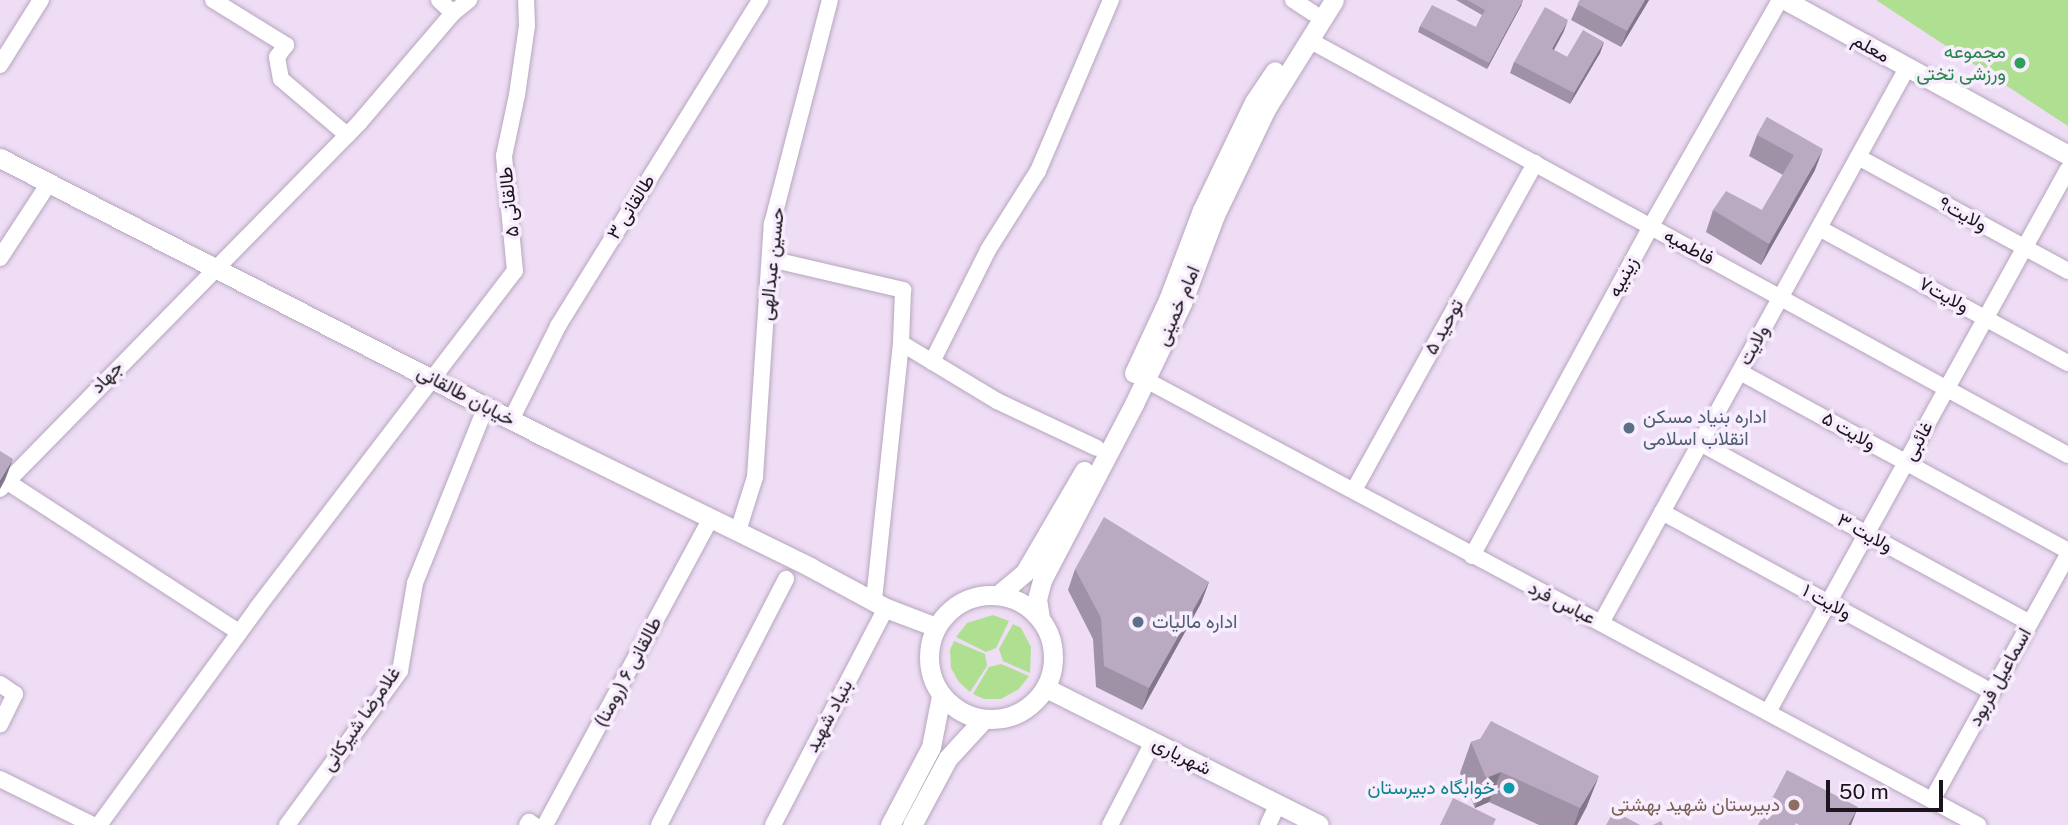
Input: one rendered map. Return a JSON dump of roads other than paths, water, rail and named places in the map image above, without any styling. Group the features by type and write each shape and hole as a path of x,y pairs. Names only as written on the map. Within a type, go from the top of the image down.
{"main road":[{"name":"امام خمینی","path":"1040,618 1037,599 1042,580 1146,380 1182,303 1215,215 1254,132 1334,0"},
{"name":"معلم","path":"1782,0 2068,155"},
{"name":"امام خمینی","path":"998,595 1025,572 1097,448 1168,300 1202,210 1254,102 1318,6"},
{"name":"خیابان طالقانی","path":"0,158 880,604 936,627"},
{"path":"998,595 1022,602 1040,618 1051,640 1054,664 1046,688 1030,706 1008,718 983,720 960,712 941,696 930,675 928,650 936,627 952,608 974,597 998,595"},
{"name":"شهریاری","path":"1046,688 1319,825"},
{"path":"890,825 931,747 941,696"},
{"path":"912,825 948,758 983,720"}],"street":[{"path":"0,65 41,0"},
{"path":"213,0 286,45 277,57 281,79 347,135"},
{"path":"439,0 453,13"},
{"name":"جهاد","path":"2,482 178,304 218,269 347,135 453,13 469,0"},
{"name":"طالقانی ۵","path":"89,824 515,271 504,156 524,49 526,0"},
{"name":"طالقانی ۳","path":"511,419 565,315 760,0"},
{"name":"حسین عبدالهی","path":"738,531 755,477 772,224 830,0"},
{"path":"932,362 988,250 1038,171 1111,0"},
{"path":"1293,0 1318,6"},
{"name":"زینبیه","path":"1472,556 1651,226 1782,0"},
{"name":"فاطمیه","path":"1309,40 2068,455"},
{"name":"ولایت","path":"1601,623 1907,68"},
{"name":"ولایت۹","path":"1858,157 2068,271"},
{"name":"توحید ۵","path":"1354,490 1535,163"},
{"name":"غائبی","path":"1768,712 2068,169"},
{"path":"0,258 49,183"},
{"name":"ولایت۷","path":"1819,228 2068,363"},
{"path":"770,259 903,290 880,604"},
{"path":"901,343 997,401 1097,448"},
{"name":"ولایت ۵","path":"1740,372 2068,553"},
{"name":"عباس فرد","path":"1146,380 1979,825"},
{"name":"غلامرضا شیرکانی","path":"287,825 400,671 415,583 486,406"},
{"name":"ولایت ۳","path":"1700,443 2030,623"},
{"path":"2,482 239,632"},
{"name":"ولایت ۱","path":"1662,512 1992,692"},
{"name":"طالقانی ۶ (رومنا)","path":"545,825 711,518"},
{"name":"اسماعیل فربود","path":"1932,800 2068,553"},
{"path":"659,825 786,579"},
{"name":"بنیاد شهید","path":"773,825 880,604"},
{"path":"0,684 15,694 0,725"},
{"path":"1110,825 1153,742"},
{"path":"0,779 89,824"},
{"path":"1268,825 1278,804"},
{"path":"527,825 529,822 534,825"}],"place":[{"name":"مجموعه ورزشی تختی","path":"2020,63"},
{"name":"اداره بنیاد مسکن انقلاب اسلامی","path":"1629,428"},
{"name":"اداره مالیات","path":"1138,622"},
{"name":"خوابگاه دبیرستان","path":"1509,788"},
{"name":"دبیرستان شهید بهشتی","path":"1794,805"}]}
